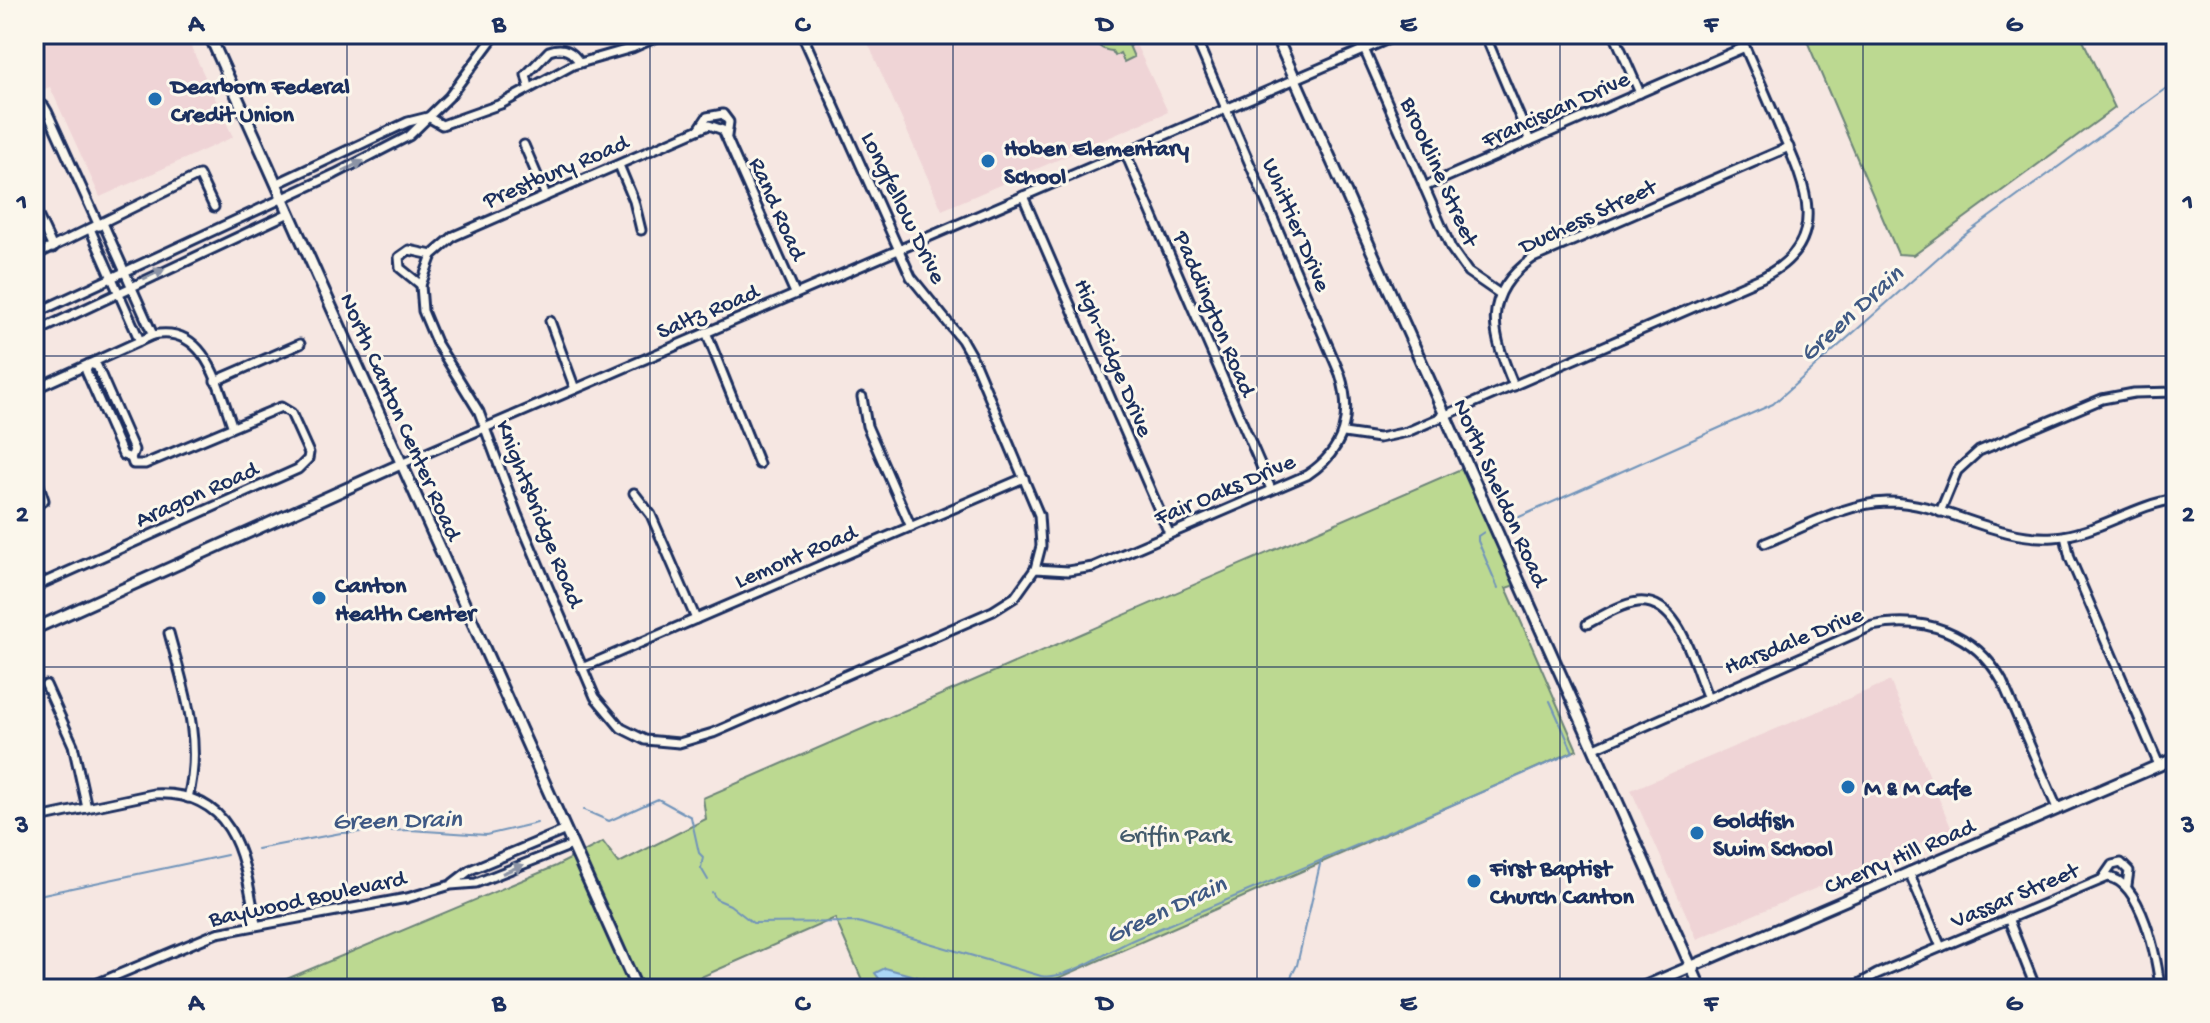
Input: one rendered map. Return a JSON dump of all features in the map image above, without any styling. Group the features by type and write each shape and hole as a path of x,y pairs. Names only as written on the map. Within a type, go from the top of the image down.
{"main road":[{"name":"North Canton Center Road","path":"209,34 637,989"},
{"name":"North Sheldon Road","path":"1275,34 1701,989"},
{"name":"Saltz Road","path":"34,629 401,464"},
{"name":"Cherry Hill Road","path":"1639,989 2176,758"}],"street":[{"path":"34,314 205,232 319,182 409,136 449,97 496,34"},
{"path":"428,117 439,125 450,123 501,104 580,63 664,34"},
{"name":"Longfellow Drive","path":"802,34 919,290 962,340 974,361 1041,522 1041,546 1035,569"},
{"name":"Whittier Drive","path":"1194,34 1340,374 1348,405 1344,433"},
{"name":"Saltz Road","path":"401,464 1400,34"},
{"path":"1614,34 1640,93"},
{"path":"1344,433 1367,438 1390,437 1771,273 1792,257 1808,221 1808,198 1739,34"},
{"path":"1488,42 1530,141"},
{"name":"Franciscan Drive","path":"1424,187 1745,47"},
{"path":"529,87 526,75 549,51 565,49 580,63"},
{"name":"Brookline Street","path":"1364,49 1458,261 1476,281 1500,294"},
{"path":"34,104 44,106 132,284 153,335"},
{"name":"Prestbury Road","path":"699,129 707,117 723,114"},
{"name":"Rand Road","path":"723,114 729,122 727,138"},
{"path":"276,184 428,117"},
{"name":"Prestbury Road","path":"421,285 400,268 399,257 409,250 432,255 454,236 699,129 717,127"},
{"name":"Rand Road","path":"717,127 727,138 795,293"},
{"path":"378,137 384,150"},
{"path":"524,145 546,196"},
{"name":"Duchess Street","path":"1500,294 1514,272 1533,258 1789,147"},
{"name":"Paddington Road","path":"1125,152 1271,489"},
{"path":"619,165 634,201 641,230"},
{"path":"313,168 319,182"},
{"path":"34,256 91,231 110,216 199,175 214,207"},
{"name":"High-Ridge Drive","path":"1023,196 1169,533"},
{"path":"34,207 53,248"},
{"path":"34,333 132,284 289,213"},
{"path":"91,231 140,341"},
{"path":"205,232 212,247"},
{"path":"421,285 432,255"},
{"name":"Knightsbridge Road","path":"421,285 421,301 432,334 474,401 517,514 595,697 610,718 645,740 671,743 700,737 993,611 1015,597 1035,569"},
{"path":"1500,294 1495,313 1495,337 1514,386"},
{"path":"550,321 575,389"},
{"path":"706,332 759,464"},
{"path":"34,389 89,364 140,341 153,335 174,333 190,338 201,349 232,425 145,464 132,461 123,455 117,442 86,371 89,364"},
{"path":"215,381 300,344"},
{"path":"89,364 97,366 134,450 132,461"},
{"path":"1940,512 1957,471 1979,451 2102,399 2134,393 2176,392"},
{"path":"862,397 867,426 911,527"},
{"name":"Aragon Road","path":"34,587 304,465 309,453 286,408 232,425"},
{"name":"Fair Oaks Drive","path":"1035,569 1087,570 1317,468 1334,452 1344,433"},
{"path":"34,470 44,500 34,507"},
{"name":"Lemont Road","path":"582,668 1024,478"},
{"path":"634,493 651,515 696,619"},
{"path":"1765,543 1863,505 1905,503 2008,533 2065,536 2176,499"},
{"path":"2065,536 2070,558 2159,765"},
{"path":"1587,624 1638,602 1663,608 1676,623 1707,696"},
{"name":"Harsdale Drive","path":"1595,748 1707,696 1872,626 1905,622 1937,627 1969,643 1996,671 2057,808"},
{"path":"169,633 194,732 194,763 188,798"},
{"path":"46,685 73,745 87,808"},
{"path":"34,819 153,794 188,798 222,818 238,842 256,924"},
{"name":"Baywood Boulevard","path":"451,885 470,870 566,830"},
{"name":"Baywood Boulevard","path":"84,989 205,938 256,924 407,898 451,885 476,883 572,845"},
{"name":"Vassar Street","path":"1850,989 2103,878 2112,865 2124,864 2130,874 2123,882 2103,878"},
{"path":"1909,872 1941,947"},
{"path":"2123,882 2156,952 2160,989"},
{"path":"2008,918 2036,989"}],"shaded area":[{"path":"34,34 185,34 233,137 100,197 50,87 34,93"},
{"name":"Hoben Elementary School","path":"864,34 1131,34 1168,112 942,210"},
{"path":"1890,681 1952,830 1697,939 1631,790"}],"green space":[{"path":"1095,34 1124,34 1134,57 1124,62 1120,53 1115,56 1112,51 1099,46"},
{"path":"1804,34 2080,34 2115,108 1914,255 1898,254"},
{"name":"Griffin Park","path":"1463,468 1515,585 1506,588 1577,750 1034,989 866,989 835,918 674,989 263,989 556,866 603,842 619,863 706,819 703,798"}],"water":[{"path":"885,968 962,989 887,989 875,973"}],"waterway":[{"name":"Green Drain","path":"1517,518 1773,404 1959,239 2176,81"},
{"name":"Green Drain","path":"1484,532 1478,536 1478,541 1498,588"},
{"name":"Green Drain","path":"712,892 716,899 730,905 753,923 858,922 1041,976 1063,974 1135,939 1573,752 1550,701"},
{"name":"Green Drain","path":"584,810 609,821 658,799 691,817 699,853 703,857 701,868 708,880"},
{"name":"Green Drain","path":"257,849 341,833 410,830 486,835 537,823"},
{"name":"Green Drain","path":"34,896 227,855"},
{"path":"1285,989 1297,965 1321,860"}],"place":[{"name":"Dearborn Federal Credit Union","path":"155,99"},
{"name":"Hoben Elementary School","path":"988,161"},
{"name":"Canton Health Center","path":"319,598"},
{"name":"M & M Cafe","path":"1848,787"},
{"name":"Goldfish Swim School","path":"1697,833"},
{"name":"First Baptist Church Canton","path":"1474,881"}]}
